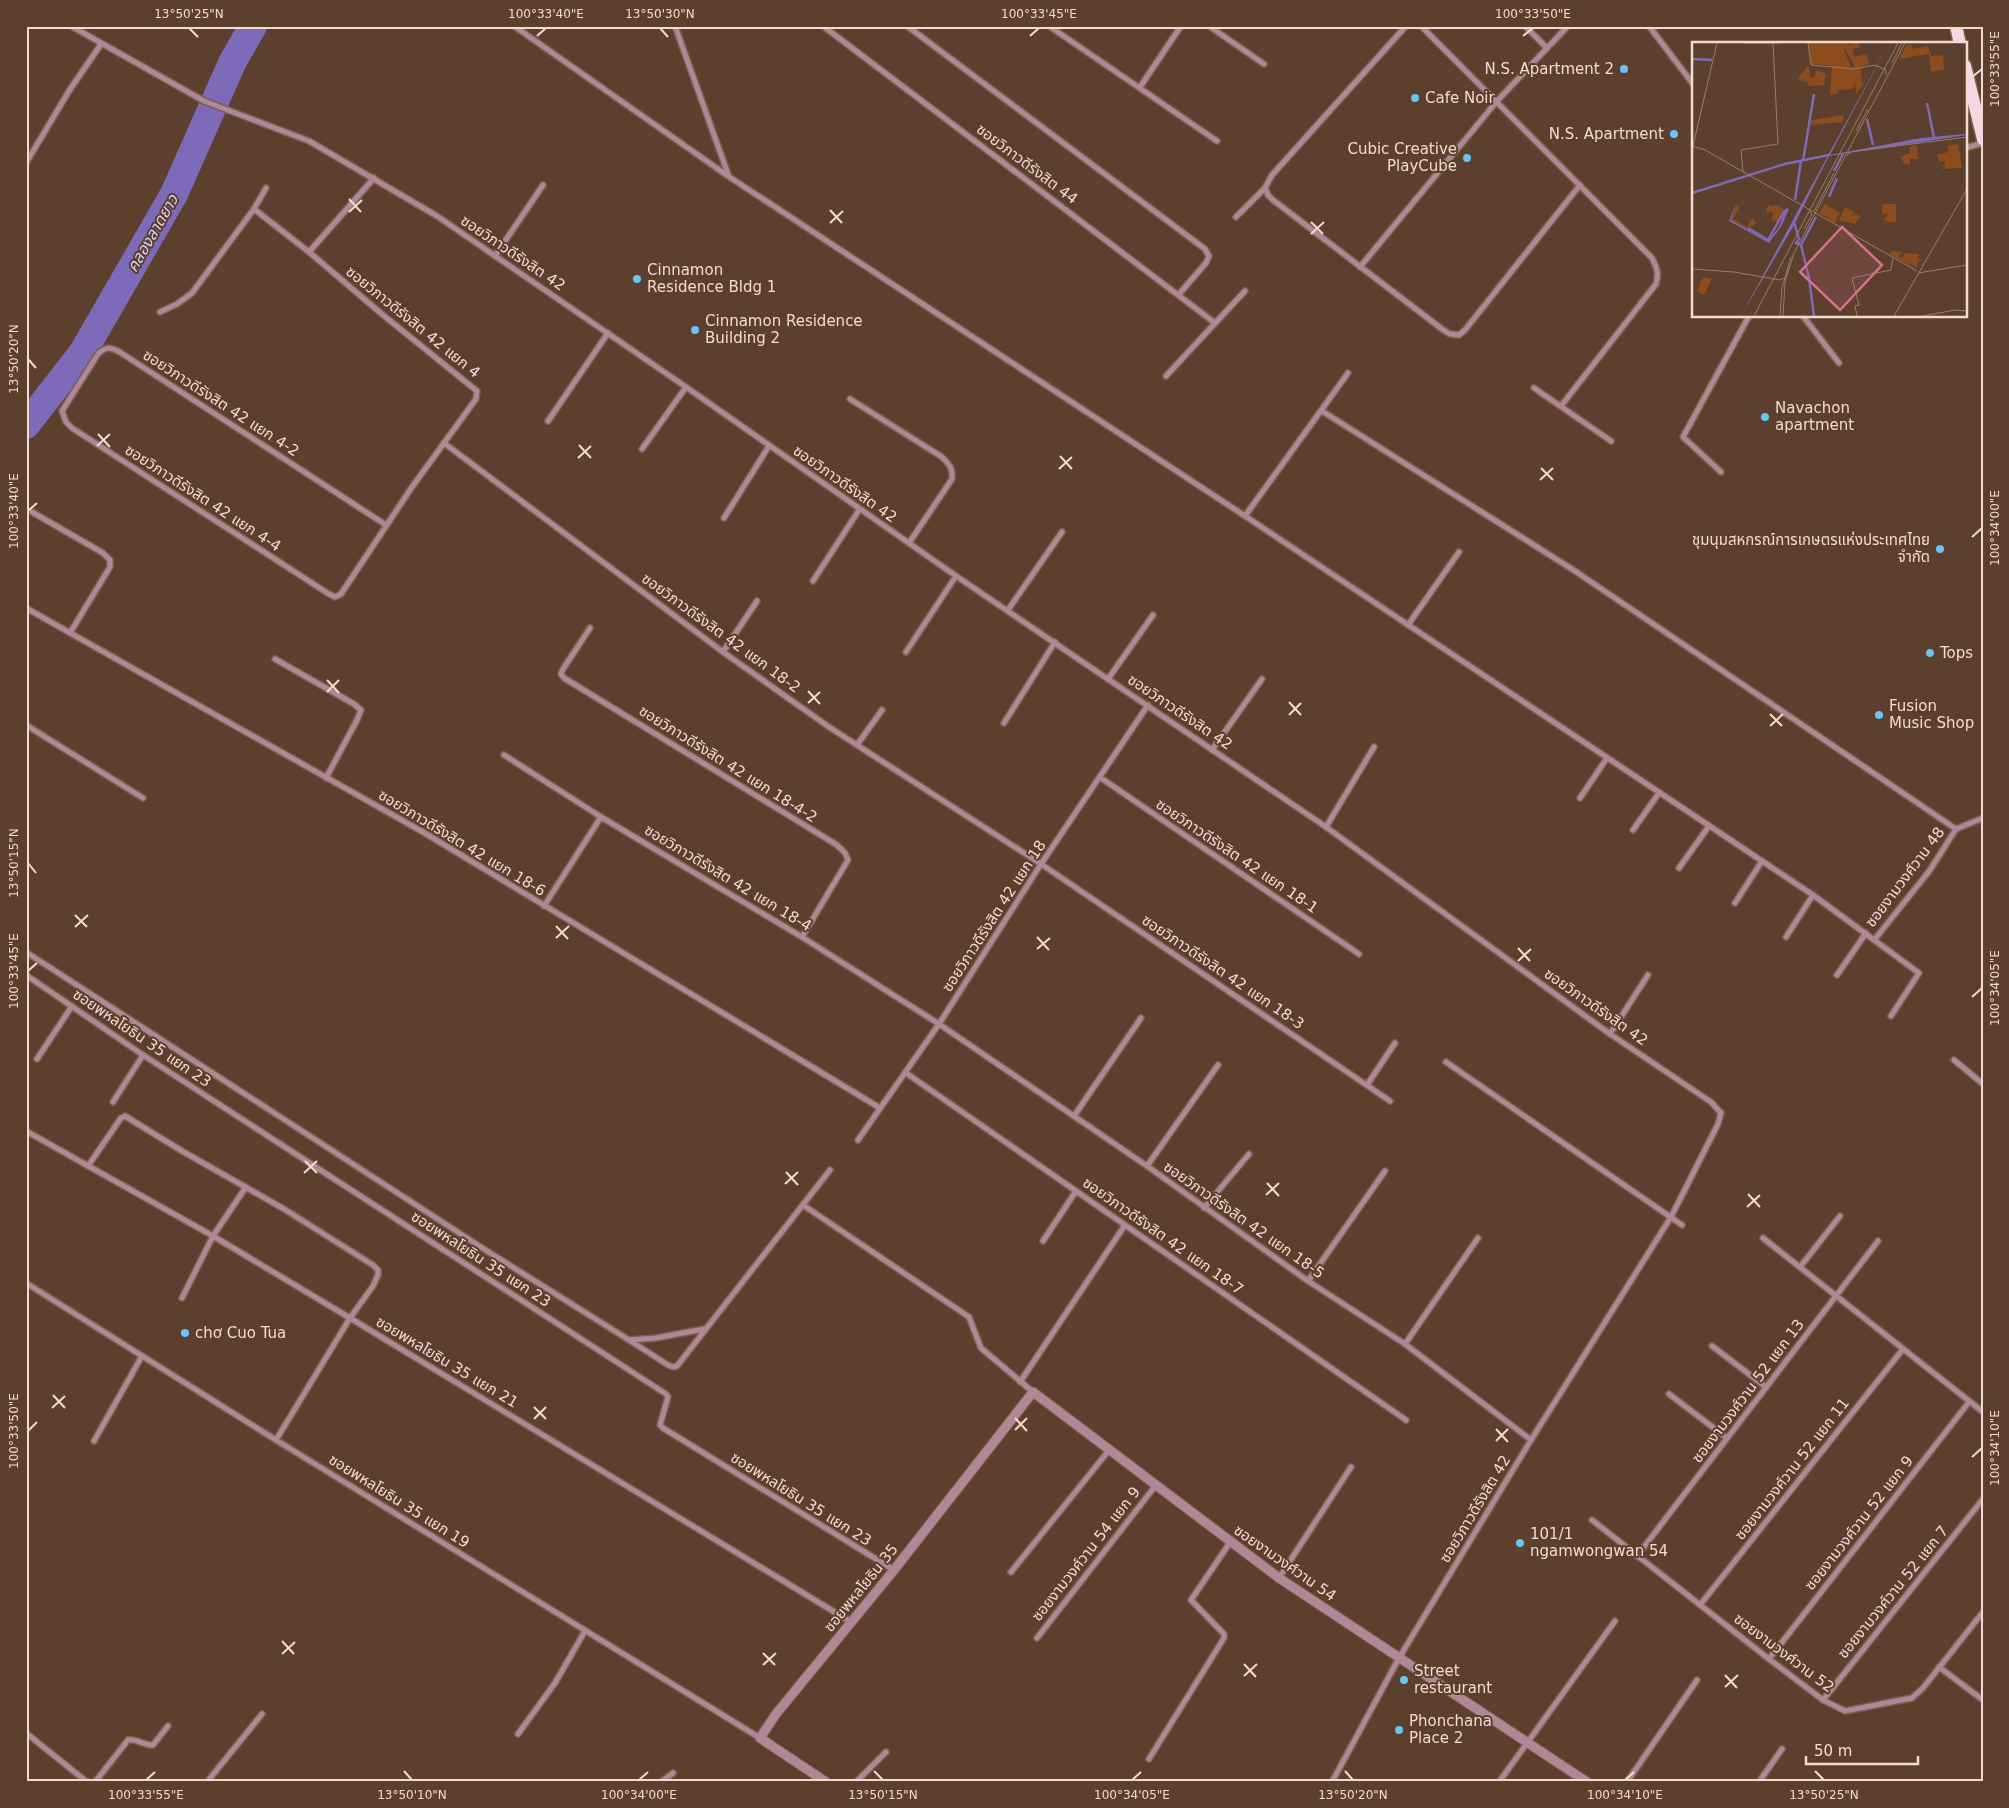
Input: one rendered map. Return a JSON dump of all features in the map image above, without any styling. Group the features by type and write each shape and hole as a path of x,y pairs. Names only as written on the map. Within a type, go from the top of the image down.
{"main road":[{"path":"1956,26 1960,42"},
{"path":"1966,70 1983,139"}],"street":[{"name":"ซอยวิภาวดีรังสิต 42","path":"71,26 204,101 308,141 437,216 686,386 859,510 1326,827 1610,1034 1711,1102 1721,1113 1718,1124 1672,1217 1531,1440 1400,1658 1332,1782"},
{"path":"514,26 728,176 1245,516 1762,861 1875,939 1919,973 1891,1016"},
{"path":"675,26 728,176"},
{"name":"ซอยวิภาวดีรังสิต 44","path":"823,26 1215,323"},
{"path":"907,26 1205,249 1209,256 1206,263 1178,294"},
{"path":"1049,26 1216,141"},
{"path":"1140,87 1181,26"},
{"path":"1209,26 1264,64"},
{"path":"1236,217 1265,188 1272,175 1406,26"},
{"path":"1421,26 1652,258 1658,275 1656,284 1561,406"},
{"path":"1525,26 1547,48"},
{"path":"1360,267 1497,101 1568,26"},
{"path":"1649,26 1692,83"},
{"path":"26,163 69,91 101,44"},
{"path":"1966,148 1983,143"},
{"path":"254,209 310,252 374,178"},
{"path":"495,256 543,185"},
{"path":"1265,188 1273,200 1360,267 1442,329 1450,334 1459,335 1465,330 1580,185"},
{"path":"160,312 177,304 192,293 254,209 266,188"},
{"name":"ซอยวิภาวดีรังสิต 42 แยก 4","path":"310,252 383,315 477,391 476,399 386,524 344,591 338,596"},
{"path":"1166,376 1245,292"},
{"path":"1721,472 1683,437 1748,318"},
{"path":"1805,318 1839,363"},
{"path":"548,421 608,333"},
{"name":"ซอยวิภาวดีรังสิต 42 แยก 4-2","path":"62,411 98,354 103,349 110,347 386,524"},
{"path":"1245,516 1348,372"},
{"path":"642,448 686,386"},
{"path":"1534,388 1611,441"},
{"path":"850,399 942,458 950,465 953,472 952,479 909,543"},
{"path":"1322,410 1575,571 1956,829"},
{"name":"ซอยวิภาวดีรังสิต 42 แยก 4-4","path":"62,411 66,422 72,428 329,594 335,597 338,596"},
{"name":"ซอยวิภาวดีรังสิต 42 แยก 18-2","path":"444,443 723,652 857,745 1041,864"},
{"path":"724,518 769,446"},
{"path":"813,581 859,510"},
{"path":"32,512 103,553 110,560 110,567 70,633"},
{"path":"1008,610 1062,532"},
{"path":"1408,625 1459,552"},
{"path":"906,652 956,576"},
{"path":"723,652 757,601"},
{"name":"ซอยวิภาวดีรังสิต 42 แยก 18-6","path":"26,608 423,832 880,1108"},
{"path":"1108,679 1152,615"},
{"name":"ซอยวิภาวดีรังสิต 42 แยก 18-4-2","path":"590,628 563,669 562,674 564,678 828,840 845,853 848,860 802,937"},
{"path":"1004,723 1055,642"},
{"path":"275,659 354,704 361,710 326,778"},
{"path":"1212,750 1262,679"},
{"name":"ซอยวิภาวดีรังสิต 42 แยก 18","path":"858,1140 939,1024 1041,864 1148,706"},
{"path":"857,745 882,710"},
{"path":"26,726 143,798"},
{"path":"1326,827 1374,747"},
{"name":"ซอยวิภาวดีรังสิต 42 แยก 18-4","path":"504,755 601,817 802,937 939,1024"},
{"path":"1580,798 1607,758"},
{"name":"ซอยวิภาวดีรังสิต 42 แยก 18-1","path":"1101,778 1359,954"},
{"path":"1633,830 1659,793"},
{"path":"544,906 601,817"},
{"name":"ซอยงามวงศ์วาน 48","path":"1875,939 1930,870 1956,829 1983,818"},
{"path":"1679,868 1709,826"},
{"path":"1735,903 1762,861"},
{"name":"ซอยวิภาวดีรังสิต 42 แยก 18-3","path":"1041,864 1390,1101"},
{"path":"1786,937 1812,895"},
{"path":"1836,975 1866,933"},
{"path":"26,952 478,1246 673,1367 677,1366 830,1170"},
{"name":"ซอยพหลโยธิน 35 แยก 23","path":"26,975 144,1055 666,1394 668,1397 660,1425 663,1428 894,1570"},
{"path":"1610,1034 1648,975"},
{"path":"37,1059 72,1006"},
{"path":"1074,1116 1141,1018"},
{"name":"ซอยวิภาวดีรังสิต 42 แยก 18-5","path":"939,1024 1147,1166 1308,1281 1405,1344 1531,1440"},
{"path":"1367,1085 1394,1043"},
{"path":"113,1102 144,1055"},
{"path":"1954,1060 1983,1084"},
{"path":"1446,1062 1682,1225"},
{"path":"1147,1166 1218,1065"},
{"name":"ซอยวิภาวดีรังสิต 42 แยก 18-7","path":"906,1073 1406,1420"},
{"path":"88,1166 121,1118 125,1116 284,1209 378,1270 373,1286 350,1318 276,1440"},
{"name":"ซอยพหลโยธิน 35 แยก 21","path":"26,1130 213,1236 851,1622"},
{"path":"1204,1208 1249,1154"},
{"path":"1308,1281 1385,1171"},
{"path":"182,1298 213,1236 246,1187"},
{"path":"1043,1241 1076,1191"},
{"name":"ซอยงามวงศ์วาน 54","path":"803,1205 969,1318 981,1348 1020,1382 1279,1578 1528,1741 1587,1782"},
{"path":"1800,1267 1840,1216"},
{"path":"1020,1382 1125,1225"},
{"path":"1405,1344 1478,1238"},
{"path":"1764,1238 1983,1412"},
{"name":"ซอยงามวงศ์วาน 52 แยก 13","path":"1637,1556 1878,1241"},
{"name":"ซอยพหลโยธิน 35 แยก 19","path":"26,1283 276,1440 760,1738"},
{"path":"629,1340 656,1338 704,1329"},
{"path":"1712,1346 1766,1387"},
{"name":"ซอยงามวงศ์วาน 52 แยก 11","path":"1700,1605 1903,1349"},
{"path":"94,1441 142,1356"},
{"name":"ซอยพหลโยธิน 35","path":"760,1738 776,1714 894,1570 1034,1392"},
{"path":"1669,1394 1727,1438"},
{"name":"ซอยงามวงศ์วาน 52 แยก 9","path":"1769,1659 1969,1402"},
{"path":"1010,1572 1111,1449"},
{"path":"1279,1578 1352,1467"},
{"name":"ซอยงามวงศ์วาน 54 แยก 9","path":"1037,1638 1156,1484"},
{"name":"ซอยงามวงศ์วาน 52 แยก 7","path":"1823,1700 1983,1499"},
{"name":"ซอยงามวงศ์วาน 52","path":"1592,1520 1823,1700 1845,1711 1912,1698 1923,1688 1983,1612"},
{"path":"1149,1759 1224,1638 1224,1634 1191,1600 1231,1541"},
{"path":"1499,1782 1615,1621"},
{"path":"518,1734 555,1683 585,1631"},
{"path":"1938,1667 1983,1700"},
{"path":"1627,1782 1697,1680"},
{"path":"207,1782 262,1714"},
{"path":"95,1782 128,1740 132,1739 142,1744 154,1745 168,1726"},
{"path":"26,1733 87,1782"},
{"path":"760,1738 826,1782"},
{"path":"1759,1782 1782,1749"},
{"path":"856,1782 886,1752"},
{"path":"662,1782 673,1773"}],"waterway":[{"name":"คลองลาดยาว","path":"26,425 83,352 174,194 233,61 253,26"}],"place":[{"name":"N.S. Apartment 2","path":"1624,69"},
{"name":"Cafe Noir","path":"1415,98"},
{"name":"N.S. Apartment","path":"1674,134"},
{"name":"Cubic Creative PlayCube","path":"1467,158"},
{"name":"Cinnamon Residence Bldg 1","path":"637,279"},
{"name":"Cinnamon Residence Building 2","path":"695,330"},
{"name":"Navachon apartment","path":"1765,417"},
{"name":"ชุมนุมสหกรณ์การเกษตรแห่งประเทศไทย จำกัด","path":"1940,549"},
{"name":"Tops","path":"1930,653"},
{"name":"Fusion Music Shop","path":"1879,715"},
{"name":"chơ Cuo Tua","path":"185,1333"},
{"name":"101/1 ngamwongwan 54","path":"1520,1543"},
{"name":"Street restaurant","path":"1404,1680"},
{"name":"Phonchana Place 2","path":"1399,1730"}]}
